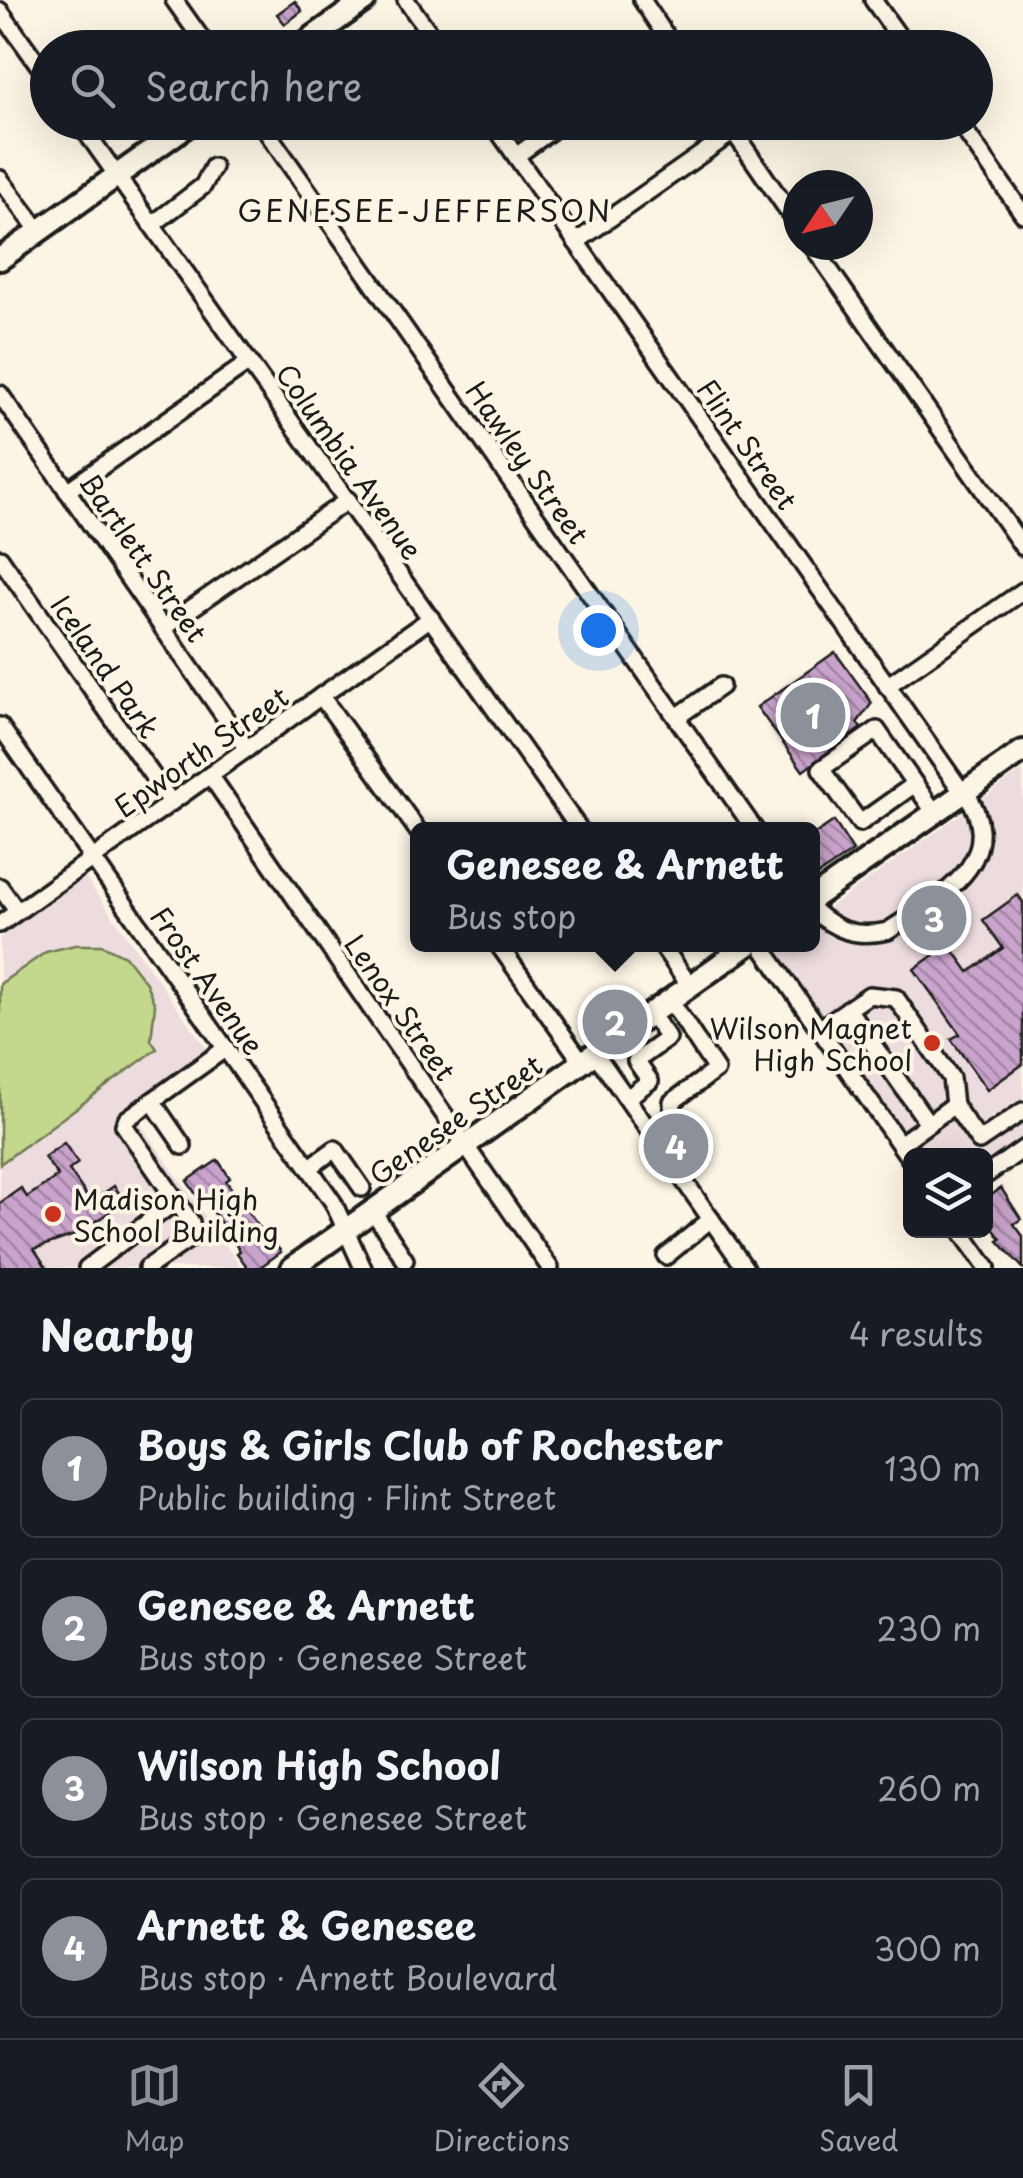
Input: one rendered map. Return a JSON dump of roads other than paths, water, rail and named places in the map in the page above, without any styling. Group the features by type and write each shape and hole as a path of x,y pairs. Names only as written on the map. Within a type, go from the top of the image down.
{"main road":[{"path":"323,30 365,0"},
{"path":"2,254 167,140"},
{"path":"820,894 1023,751"},
{"name":"Genesee Street","path":"292,1268 738,952"}],"street":[{"path":"195,30 178,5 196,0"},
{"path":"406,0 427,30"},
{"path":"642,0 662,30"},
{"path":"873,0 894,30"},
{"path":"0,11 30,53"},
{"name":"Columbia Avenue","path":"92,140 574,822"},
{"name":"Hawley Street","path":"273,140 749,822"},
{"name":"Flint Street","path":"505,140 976,807 980,825 972,867 961,880 888,931 855,935 835,928 820,916"},
{"path":"516,156 538,140"},
{"path":"576,242 713,140"},
{"path":"739,140 783,203"},
{"path":"972,140 1023,214"},
{"path":"152,225 204,186 213,167"},
{"path":"0,179 39,231"},
{"path":"823,260 1023,547"},
{"path":"67,490 249,362"},
{"name":"Bartlett Street","path":"0,394 247,749"},
{"path":"163,628 348,500"},
{"path":"1009,526 1023,516"},
{"name":"Iceland Park","path":"0,558 171,802"},
{"path":"888,686 1023,591"},
{"name":"Epworth Street","path":"0,924 431,618"},
{"path":"676,718 721,686"},
{"path":"322,696 412,822"},
{"name":"Frost Avenue","path":"0,726 309,1168 347,1229 363,1268"},
{"path":"915,784 860,824 821,769 876,730 915,784 935,813"},
{"name":"Lenox Street","path":"210,775 550,1268"},
{"path":"0,887 17,912"},
{"path":"504,952 626,1098 745,1268"},
{"path":"667,952 690,986"},
{"path":"766,952 903,1148"},
{"path":"819,1029 869,994 896,998 951,1078 954,1105 979,1141 1023,1111"},
{"path":"652,1134 673,1120 672,1102 716,1070 670,1000"},
{"path":"848,1009 928,1123"},
{"path":"626,1098 650,1081 636,1061 668,1038 651,1014"},
{"path":"624,1033 641,1057"},
{"path":"147,1268 192,1237 191,1222 124,1126 128,1119 226,1048"},
{"path":"152,1102 183,1146"},
{"path":"900,1144 954,1105"},
{"path":"309,1168 335,1149 362,1188"},
{"path":"993,1169 1023,1149"},
{"path":"88,1268 176,1201"},
{"path":"373,1211 406,1260"},
{"path":"666,1256 711,1219"},
{"path":"966,1238 987,1268"}],"place":[{"name":"Boys & Girls Club of Rochester","path":"813,715"},
{"name":"Wilson High School","path":"934,918"},
{"name":"Genesee & Arnett","path":"615,1022"},
{"name":"Wilson Magnet High School","path":"932,1043"},
{"name":"Arnett & Genesee","path":"676,1146"},
{"name":"Madison High School Building","path":"53,1214"}],"district":[{"name":"GENESEE-JEFFERSON","path":"425,209"}]}
